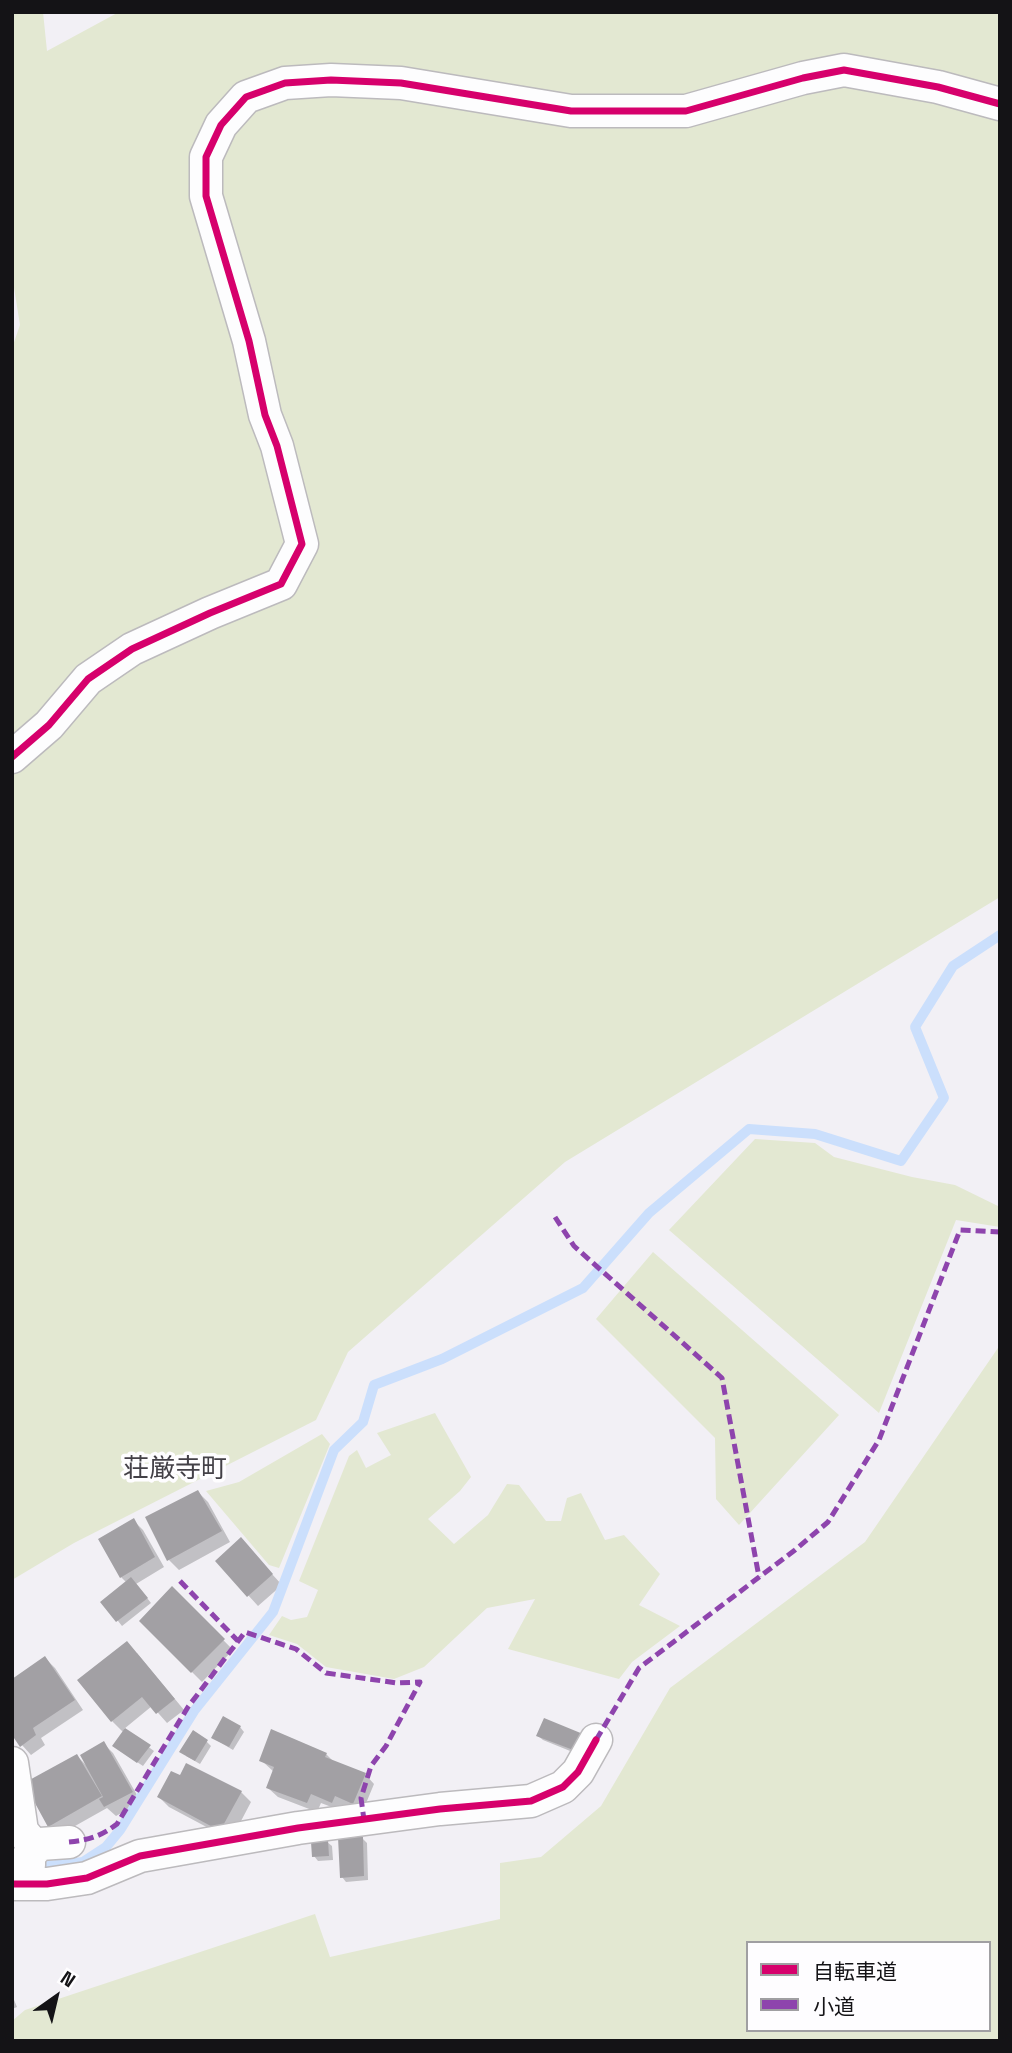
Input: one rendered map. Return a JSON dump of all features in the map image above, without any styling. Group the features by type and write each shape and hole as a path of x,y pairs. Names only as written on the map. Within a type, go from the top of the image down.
{"street":[{"path":"12,757 49,725 88,680 132,649 222,607 281,584 302,544 277,446 265,415 249,341 206,196 206,157 221,125 246,97 285,83 331,80 401,83 571,111 686,111 803,78 844,70 938,87 1000,104"},
{"path":"12,1763 27,1869 47,1884 87,1878 140,1856 298,1828 440,1809 531,1801 563,1787 578,1772 596,1740"},
{"path":"27,1869 40,1844 69,1842"}],"green space":[{"path":"12,12 43,12 47,51 119,12 1000,12 1000,897 565,1162 348,1352 316,1420 74,1543 12,1580 12,348 20,325 12,275"},
{"path":"755,1139 815,1143 834,1157 955,1185 1000,1207 1000,1227 956,1220 879,1413 669,1230"},
{"path":"653,1252 839,1415 739,1525 716,1499 715,1438 596,1319"},
{"path":"1000,1345 1000,2041 12,2041 12,2021 25,2010 315,1914 330,1957 500,1919 500,1863 541,1857 601,1806 670,1688 865,1542"},
{"path":"435,1413 471,1477 460,1491 428,1519 454,1544 488,1515 507,1484 519,1485 546,1521 561,1521 567,1498 581,1493 605,1540 624,1535 660,1574 639,1605 680,1626 632,1662 619,1679 508,1649 535,1599 487,1608 424,1667 394,1679 326,1667 297,1644 269,1635 282,1616 291,1620 307,1617 318,1590 299,1581 349,1456 357,1450 366,1468 391,1455 377,1433"},
{"path":"322,1434 330,1444 279,1568 269,1565 206,1491 239,1482"}],"building":[{"path":"198,1490 222,1531 167,1561 145,1517"},
{"path":"134,1518 155,1557 120,1578 98,1539"},
{"path":"241,1537 273,1574 247,1597 215,1561"},
{"path":"131,1577 148,1598 116,1622 100,1602"},
{"path":"172,1586 225,1639 191,1673 139,1621"},
{"path":"127,1641 175,1699 156,1714 142,1697 111,1722 77,1680"},
{"path":"45,1656 75,1700 33,1728 36,1735 20,1747 12,1735 12,1679"},
{"path":"223,1716 241,1726 229,1747 211,1738"},
{"path":"544,1718 583,1734 576,1751 536,1736"},
{"path":"125,1728 151,1745 137,1763 112,1746"},
{"path":"271,1729 327,1753 325,1757 366,1773 353,1804 335,1796 332,1803 311,1794 307,1803 266,1788 274,1767 259,1761"},
{"path":"193,1730 208,1740 195,1761 179,1752"},
{"path":"104,1741 133,1792 104,1807 99,1799 103,1797 80,1755"},
{"path":"77,1754 102,1796 48,1827 24,1783"},
{"path":"186,1763 242,1791 220,1831 157,1797 171,1771 180,1775"},
{"path":"338,1837 363,1837 364,1876 340,1878"},
{"path":"328,1840 329,1856 312,1857 311,1842"}],"waterway":[{"path":"32,1868 83,1862 106,1847 120,1830 194,1711 273,1612 334,1450 363,1422 374,1385 442,1359 583,1288 649,1213 749,1129 815,1134 901,1161 944,1098 915,1027 953,966 1000,935"}],"marked path":[{"path":"555,1217 574,1246 722,1378 759,1577"},
{"path":"596,1740 639,1668 828,1522 879,1440 960,1230 1000,1232"},
{"path":"180,1581 238,1641"},
{"path":"69,1842 94,1837 117,1824 188,1707 245,1632 296,1649 326,1673 397,1683 420,1682 386,1746 371,1766 361,1798 364,1820"}],"cycle path":[{"path":"12,757 49,725 88,679 132,649 281,584 302,544 277,446 265,415 249,341 206,196 206,157 221,125 246,97 285,83 331,80 401,83 571,111 686,111 803,78 844,70 938,87 1000,104"},
{"path":"12,1884 47,1884 87,1878 140,1856 298,1828 440,1809 531,1801 563,1787 578,1772 596,1740"}],"district":[{"name":"荘厳寺町","path":"175,1470"}]}
